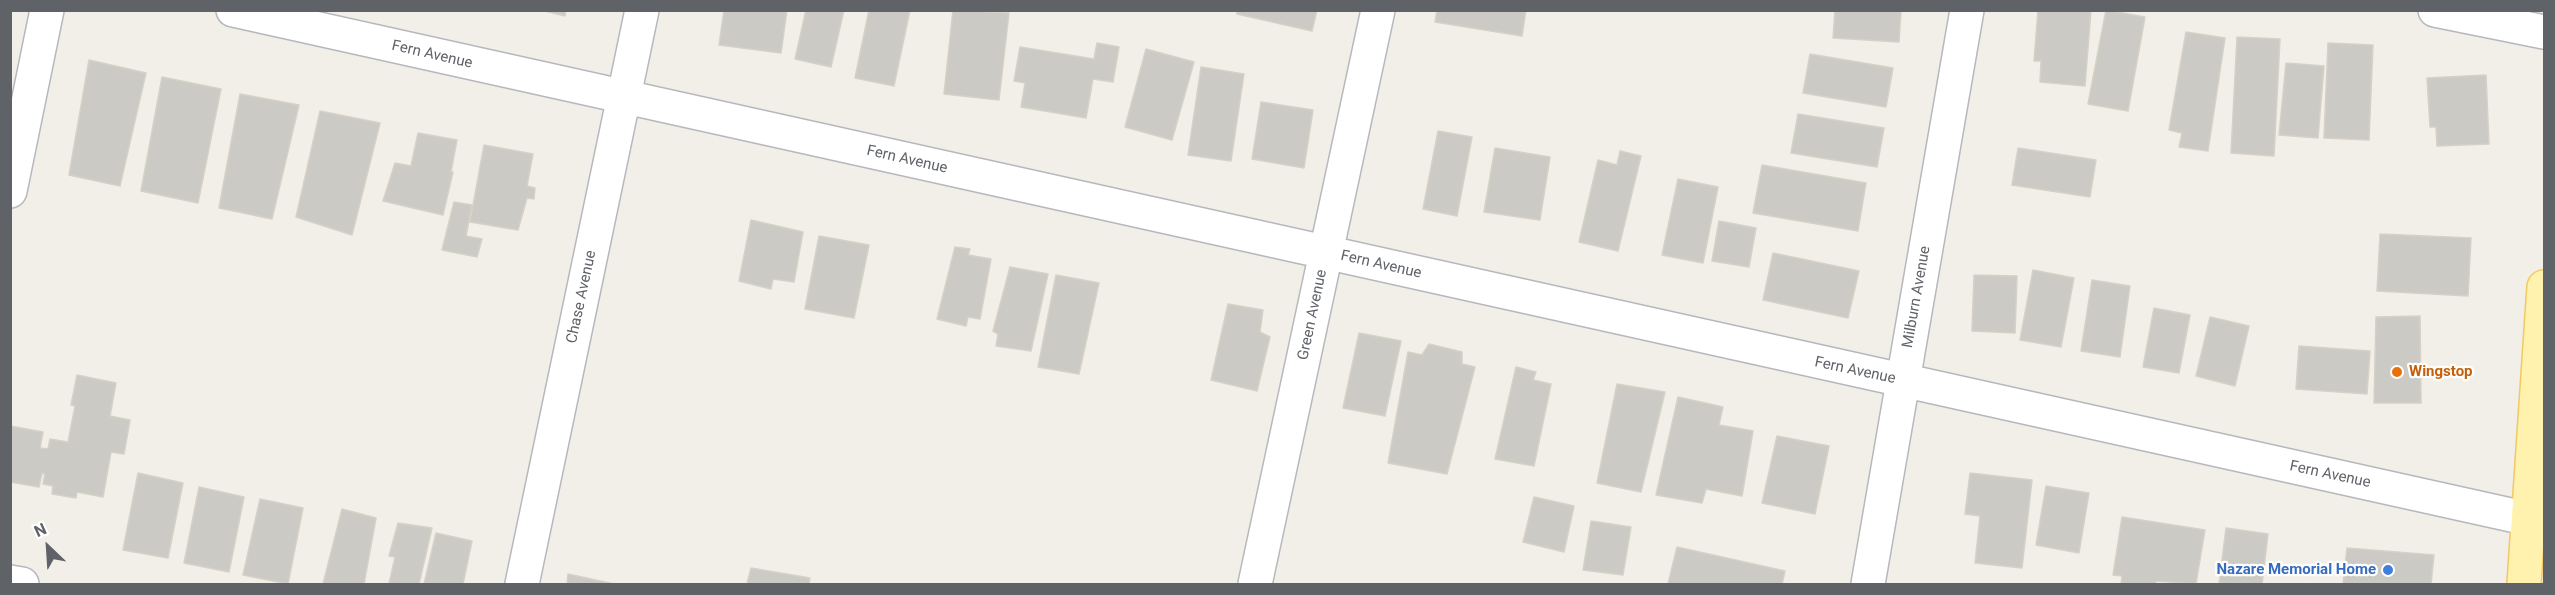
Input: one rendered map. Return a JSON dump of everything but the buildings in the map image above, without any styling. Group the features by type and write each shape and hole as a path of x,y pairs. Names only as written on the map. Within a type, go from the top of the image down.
{"main road":[{"path":"2524,585 2544,287"}],"street":[{"path":"10,191 47,10"},
{"name":"Fern Avenue","path":"233,10 2529,519"},
{"name":"Chase Avenue","path":"522,585 642,10"},
{"name":"Green Avenue","path":"1255,585 1378,10"},
{"name":"Milburn Avenue","path":"1868,585 1967,10"},
{"path":"2435,10 2544,32"},
{"path":"10,582 22,585"}],"place":[{"name":"Wingstop","path":"2397,372"},
{"name":"Nazare Memorial Home","path":"2388,570"}]}
